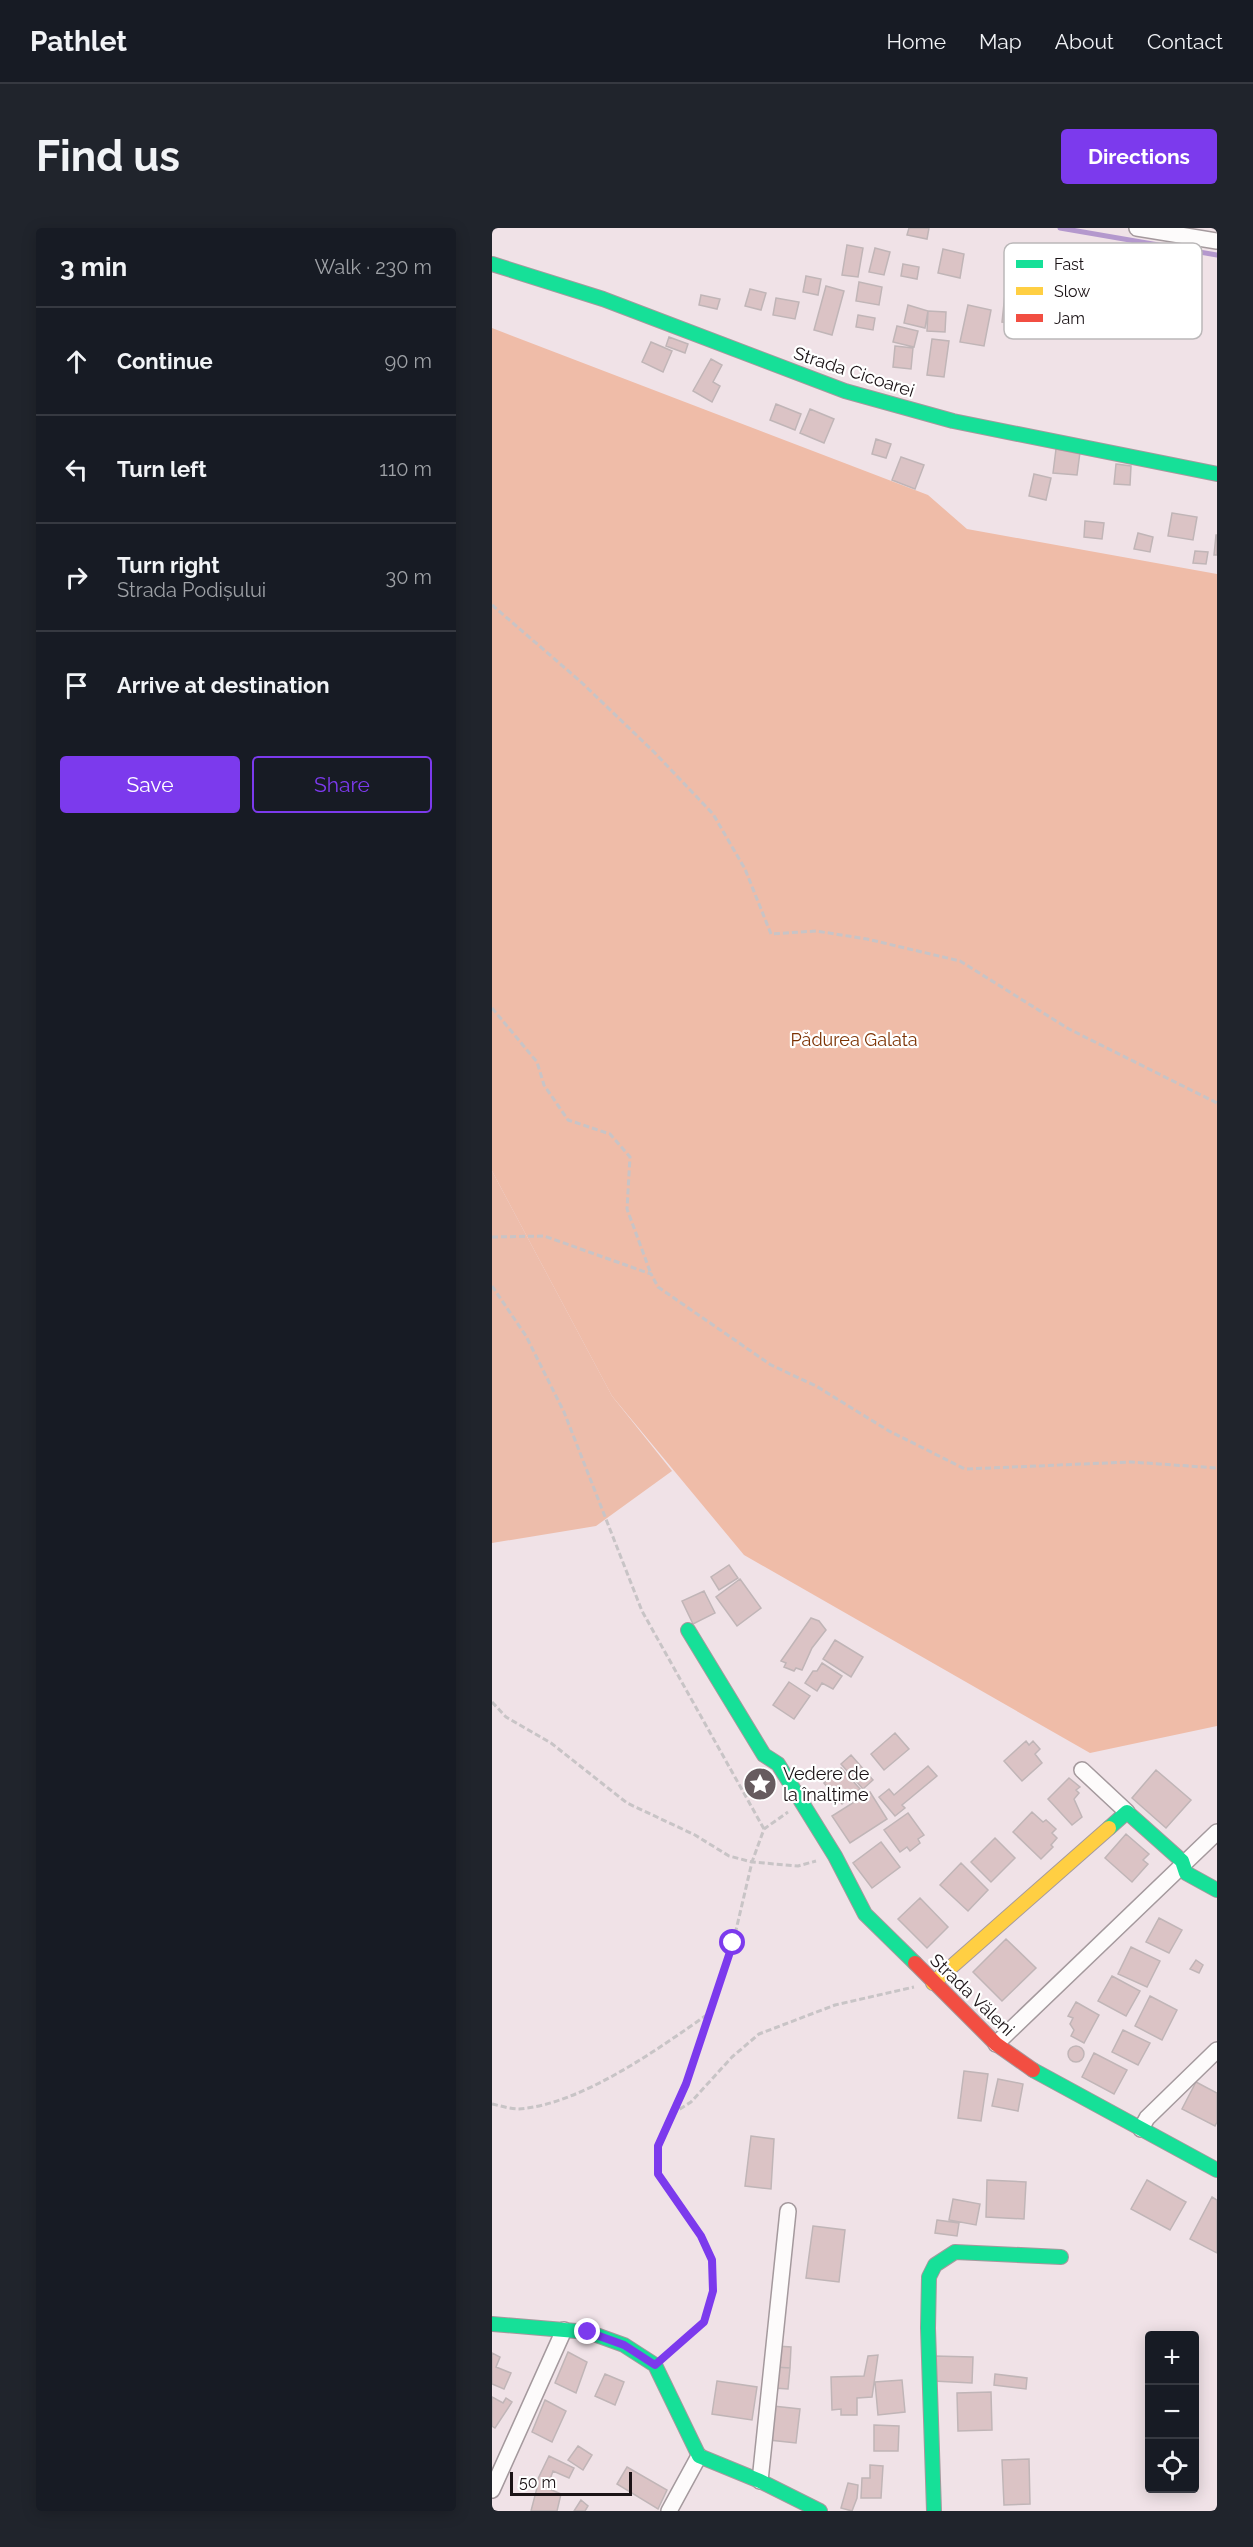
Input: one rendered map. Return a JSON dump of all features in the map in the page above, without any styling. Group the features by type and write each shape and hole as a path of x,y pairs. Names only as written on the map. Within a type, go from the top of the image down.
{"street":[{"path":"1137,228 1217,241"},
{"name":"Strada Cicoarei","path":"492,264 603,299 845,391 952,421 1217,474"},
{"name":"Strada Văleni","path":"688,1630 764,1755 778,1764 835,1856 865,1914 996,2044 1023,2065 1217,2170"},
{"path":"1082,1770 1182,1861 1186,1873 1217,1890"},
{"path":"933,1983 1128,1812"},
{"path":"996,2044 1217,1832"},
{"path":"1141,2129 1147,2118 1217,2050"},
{"path":"760,2481 788,2211"},
{"path":"934,2511 927,2328 929,2277 935,2265 955,2252 1061,2257"},
{"path":"492,2324 588,2332 624,2345 655,2365 699,2457 760,2481 820,2511"},
{"path":"492,2490 564,2330"},
{"path":"669,2511 699,2457"}],"path":[{"path":"492,605 580,681 654,752 713,814 745,869 771,934 816,931 867,939 960,961 1069,1029 1217,1103"},
{"path":"492,1008 537,1062 544,1085 568,1120 610,1134 630,1157 627,1209 658,1287 771,1365 816,1386 889,1431 965,1469 1131,1462 1217,1468"},
{"path":"492,1237 544,1236 651,1274"},
{"path":"492,1286 526,1336 564,1412 642,1611 764,1829"},
{"path":"492,1702 506,1717 551,1743 627,1803 695,1835 729,1856 752,1862 798,1866 835,1856"},
{"path":"655,2365 704,2322 713,2291 712,2260 701,2236 658,2174 658,2146 686,2084 710,2013 733,1943 752,1862 764,1829 801,1801"},
{"path":"671,2115 691,2102 732,2057 759,2034 835,2005 933,1983"},
{"path":"492,2104 518,2109 566,2099 651,2054 710,2013"}],"shaded area":[{"path":"492,1171 612,1396 672,1471 596,1526 492,1543"}],"green space":[{"name":"Pădurea Galata","path":"492,328 928,495 967,529 1217,574 1217,1726 1090,1753 744,1555 612,1396 492,1171"}],"building":[{"path":"909,228 929,228 927,239 907,235"},
{"path":"847,245 863,248 858,277 842,275"},
{"path":"875,248 890,252 884,275 869,272"},
{"path":"943,249 964,254 960,278 938,273"},
{"path":"903,264 919,267 917,279 901,276"},
{"path":"806,276 821,279 818,295 803,292"},
{"path":"859,282 882,287 879,305 856,301"},
{"path":"826,286 844,291 832,335 814,330"},
{"path":"750,289 766,293 761,310 745,306"},
{"path":"701,295 720,299 717,309 699,305"},
{"path":"776,298 799,302 795,319 773,315"},
{"path":"908,305 928,311 925,328 904,323"},
{"path":"968,305 991,310 984,346 960,342"},
{"path":"928,311 946,312 945,332 927,331"},
{"path":"858,315 875,318 873,330 856,327"},
{"path":"897,326 918,331 914,347 893,342"},
{"path":"669,337 688,344 685,353 666,346"},
{"path":"932,339 949,341 944,377 927,375"},
{"path":"651,342 672,351 663,372 642,362"},
{"path":"895,346 913,348 911,369 893,367"},
{"path":"711,359 722,365 713,382 720,386 712,402 693,391"},
{"path":"776,404 801,414 795,430 770,420"},
{"path":"810,409 834,419 824,443 800,433"},
{"path":"876,439 891,444 886,458 872,454"},
{"path":"1056,449 1080,452 1077,475 1053,473"},
{"path":"901,457 924,465 915,489 892,480"},
{"path":"1116,464 1131,466 1130,485 1114,484"},
{"path":"1034,474 1051,478 1046,500 1029,496"},
{"path":"1172,513 1197,517 1193,540 1168,536"},
{"path":"1085,521 1104,523 1102,539 1084,537"},
{"path":"1138,533 1153,537 1150,552 1134,549"},
{"path":"1216,535 1217,555 1214,555"},
{"path":"1195,551 1208,552 1206,564 1193,563"},
{"path":"729,1565 738,1578 719,1590 711,1577"},
{"path":"740,1579 761,1608 737,1626 716,1597"},
{"path":"704,1591 715,1613 693,1624 682,1601"},
{"path":"811,1618 819,1621 826,1630 812,1648 802,1670 796,1668 794,1671 784,1667 786,1663 781,1661"},
{"path":"835,1640 863,1657 851,1677 823,1659"},
{"path":"822,1663 842,1676 833,1689 822,1683 817,1691 805,1683"},
{"path":"789,1682 810,1696 794,1719 773,1705"},
{"path":"895,1733 909,1749 884,1770 871,1754"},
{"path":"1026,1741 1029,1745 1033,1741 1040,1749 1035,1754 1042,1763 1022,1781 1004,1761"},
{"path":"851,1755 873,1780 863,1789 841,1764"},
{"path":"928,1766 937,1776 902,1805 905,1808 895,1816 879,1797 889,1789 894,1795"},
{"path":"841,1768 860,1789 842,1804 824,1783"},
{"path":"1156,1770 1191,1800 1166,1828 1132,1798"},
{"path":"1069,1778 1080,1787 1076,1790 1079,1793 1074,1799 1082,1817 1072,1825 1048,1799"},
{"path":"870,1792 887,1819 850,1843 832,1816"},
{"path":"1032,1812 1043,1822 1046,1820 1056,1829 1052,1833 1057,1838 1051,1845 1053,1847 1041,1859 1013,1832"},
{"path":"908,1813 924,1835 918,1839 920,1843 910,1851 907,1847 900,1852 884,1830"},
{"path":"1126,1834 1149,1854 1143,1860 1148,1864 1132,1882 1105,1858"},
{"path":"995,1838 1015,1858 991,1882 971,1862"},
{"path":"881,1842 900,1867 872,1888 853,1863"},
{"path":"961,1863 988,1890 968,1911 940,1885"},
{"path":"920,1898 948,1927 927,1948 898,1919"},
{"path":"1159,1918 1182,1930 1169,1953 1146,1942"},
{"path":"1006,1939 1036,1968 1002,2001 973,1972"},
{"path":"1131,1947 1160,1961 1147,1987 1118,1974"},
{"path":"1196,1960 1203,1965 1199,1973 1190,1969"},
{"path":"1112,1976 1140,1991 1126,2016 1098,2001"},
{"path":"1150,1996 1177,2010 1162,2040 1135,2026"},
{"path":"1076,2002 1099,2015 1084,2043 1071,2036 1074,2030 1070,2024 1073,2018 1068,2016"},
{"path":"1123,2030 1150,2043 1138,2065 1112,2052"},
{"path":"1076,2046 1082,2048 1084,2054 1082,2060 1076,2062 1070,2060 1068,2054 1070,2048"},
{"path":"1094,2053 1127,2070 1114,2094 1082,2077"},
{"path":"964,2071 988,2074 981,2121 958,2118"},
{"path":"998,2079 1023,2084 1018,2111 992,2106"},
{"path":"1196,2082 1217,2093 1215,2126 1182,2109"},
{"path":"751,2136 774,2139 771,2189 745,2186"},
{"path":"987,2180 1026,2182 1024,2219 986,2217"},
{"path":"1147,2180 1186,2202 1170,2230 1131,2209"},
{"path":"1212,2197 1217,2200 1217,2253 1190,2239"},
{"path":"953,2199 980,2204 976,2225 949,2220"},
{"path":"937,2220 959,2223 957,2236 935,2233"},
{"path":"813,2226 845,2230 839,2282 806,2278"},
{"path":"777,2346 791,2347 790,2368 775,2367"},
{"path":"568,2352 587,2362 576,2393 555,2383"},
{"path":"492,2353 500,2357 496,2367 511,2373 504,2389 492,2384"},
{"path":"878,2355 872,2397 857,2398 857,2415 841,2415 841,2409 832,2410 831,2377 864,2376 868,2356"},
{"path":"934,2356 973,2357 972,2383 933,2381"},
{"path":"775,2367 790,2368 788,2389 774,2388"},
{"path":"605,2374 624,2382 615,2405 595,2396"},
{"path":"995,2374 1027,2378 1026,2389 994,2385"},
{"path":"902,2380 905,2412 878,2415 875,2382"},
{"path":"717,2381 757,2387 752,2420 712,2414"},
{"path":"991,2392 992,2430 958,2431 957,2393"},
{"path":"492,2397 503,2403 506,2398 512,2402 495,2428 492,2426"},
{"path":"545,2400 566,2411 552,2442 532,2432"},
{"path":"773,2406 800,2409 796,2443 769,2440"},
{"path":"874,2425 899,2426 898,2451 874,2451"},
{"path":"578,2446 592,2455 583,2470 568,2460"},
{"path":"549,2456 574,2468 569,2478 553,2471 547,2488 561,2494 557,2511 531,2511 538,2484 536,2483"},
{"path":"1029,2459 1030,2504 1004,2505 1002,2460"},
{"path":"870,2465 883,2466 881,2498 861,2498 862,2478 870,2478"},
{"path":"627,2467 667,2490 658,2509 617,2484"},
{"path":"848,2483 858,2485 857,2498 852,2511 841,2508"},
{"path":"581,2500 588,2506 585,2511 574,2511"}],"waterway":[{"path":"1060,228 1147,243"},
{"path":"1202,252 1217,255"}],"traffic: fast":[{"path":"492,264 603,299 845,391 953,421 1217,474"},
{"path":"688,1630 764,1755 778,1764 835,1856 865,1914 915,1963"},
{"path":"1109,1828 1127,1812 1182,1861 1186,1873 1217,1890"},
{"path":"1033,2070 1217,2170"},
{"path":"934,2511 928,2328 929,2277 935,2265 955,2252 1061,2257"},
{"path":"492,2324 588,2332 624,2345 655,2365 699,2456 760,2481 820,2511"}],"traffic: slow":[{"path":"933,1983 1109,1828"}],"traffic: jam":[{"path":"915,1963 996,2044 1033,2070"}],"place":[{"name":"Vedere de la înalțime","path":"760,1784"}],"route":[{"path":"588,2332 624,2345 655,2365 683,2343 704,2322 713,2291 712,2260 701,2236 658,2174 658,2146 686,2084 733,1943"}]}
